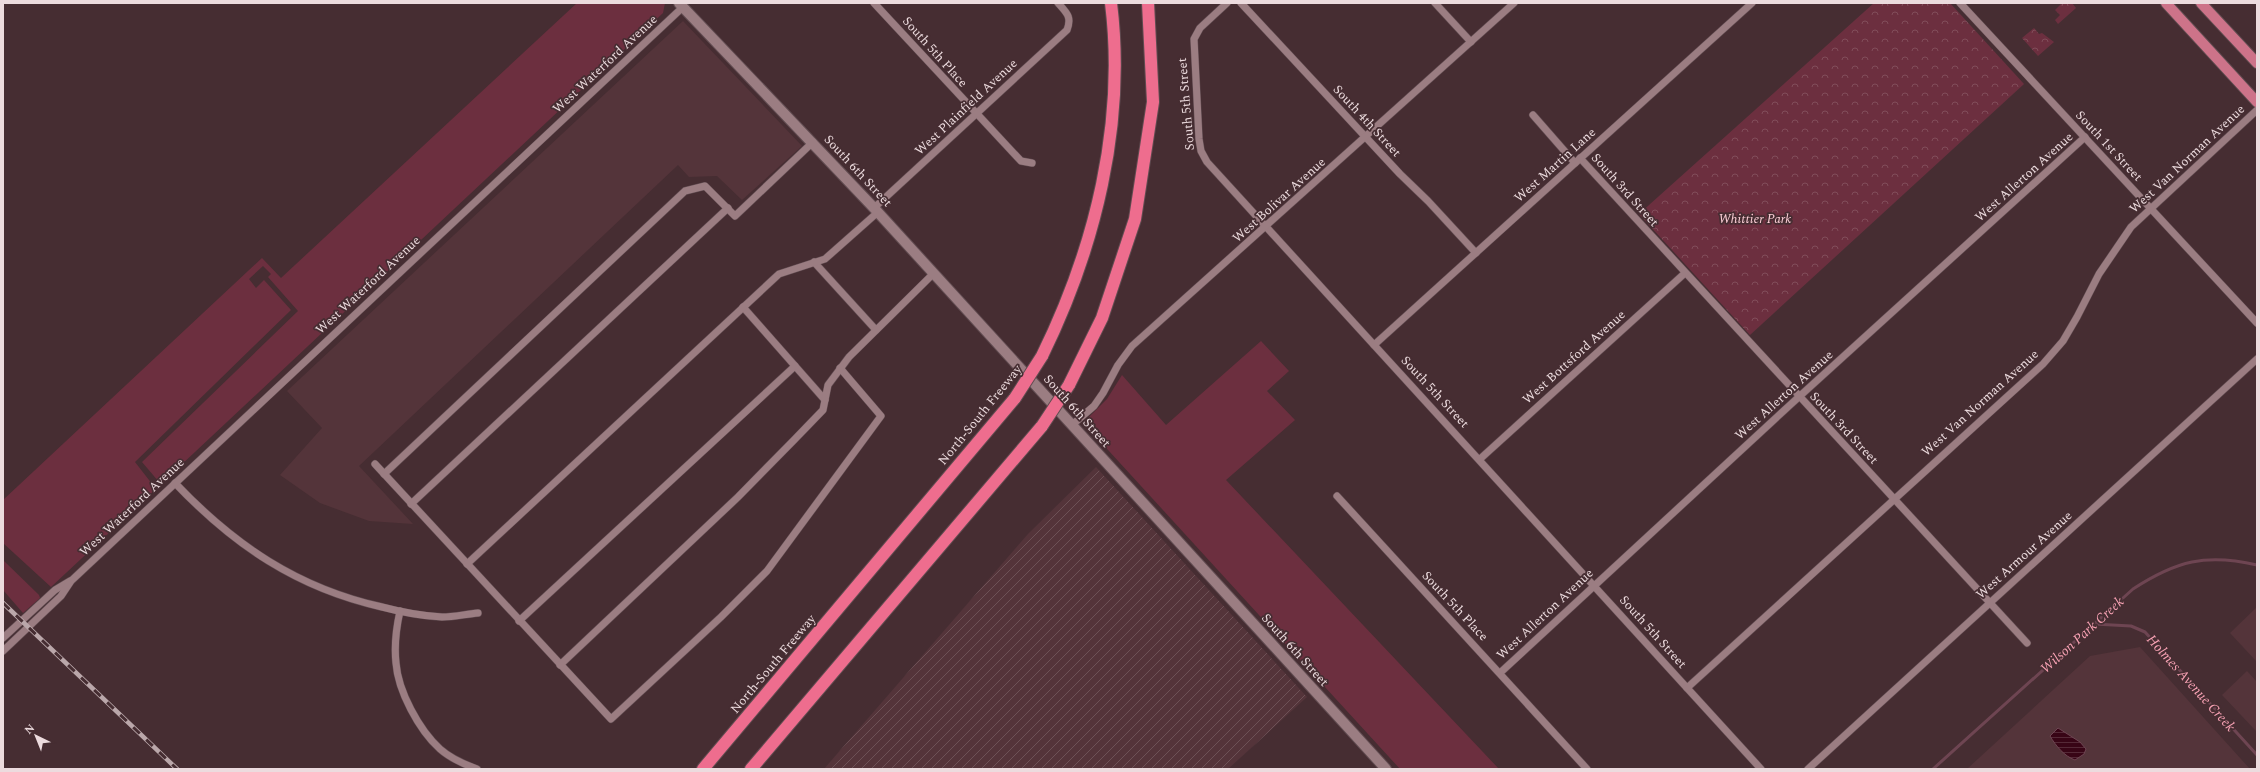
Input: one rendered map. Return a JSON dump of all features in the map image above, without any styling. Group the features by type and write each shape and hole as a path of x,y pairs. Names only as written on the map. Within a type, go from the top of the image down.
{"highway":[{"name":"North-South Freeway","path":"703,769 1015,398 1042,356 1060,318 1076,278 1094,223 1107,156 1112,110 1113,72 1111,3"},
{"path":"751,769 1042,426 1069,385 1102,318 1135,219 1153,102 1148,3"}],"main road":[{"path":"2166,3 2257,102"},
{"path":"2201,3 2257,63"}],"street":[{"name":"South 5th Place","path":"874,3 976,115 1021,161 1032,163"},
{"name":"West Plainfield Avenue","path":"467,564 779,274 825,259 1067,30 1070,22 1069,15 1058,3"},
{"name":"South 5th Street","path":"1227,3 1200,28 1194,39 1198,138 1201,151 1207,162 1266,228 1480,459 1686,688 1762,769"},
{"name":"South 4th Street","path":"1241,3 1476,253"},
{"path":"1435,3 1471,42"},
{"name":"West Bolivar Avenue","path":"1072,425 1098,399 1110,383 1118,366 1132,346 1367,138 1514,3"},
{"name":"West Martin Lane","path":"1374,345 1752,3"},
{"name":"South 1st Street","path":"1960,3 2257,323"},
{"name":"South 6th Street","path":"681,5 813,142 876,210 1386,769"},
{"name":"West Waterford Avenue","path":"3,651 61,596 71,581 681,5"},
{"name":"West Van Norman Avenue","path":"1686,688 1893,498 2043,364 2063,341 2078,317 2112,252 2131,228 2150,208 2257,110"},
{"name":"South 3rd Street","path":"1533,116 1685,273 2027,643"},
{"name":"West Allerton Avenue","path":"1501,672 1799,397 2086,137"},
{"path":"384,474 685,191 705,186 735,216 813,142"},
{"path":"411,504 728,208"},
{"path":"814,262 876,330"},
{"name":"West Bottsford Avenue","path":"1480,459 1685,273"},
{"path":"560,665 738,497 823,410 828,385 840,368 876,330 934,274"},
{"path":"742,307 825,400"},
{"name":"West Armour Avenue","path":"1808,769 1989,602 2257,359"},
{"path":"519,621 795,366"},
{"path":"375,464 611,719 721,617 767,571 881,416 840,368"},
{"path":"175,483 219,526 255,553 300,580 352,601 400,611 442,617 478,613"},
{"name":"South 5th Place","path":"1337,496 1501,672 1587,769"},
{"name":"West Waterford Avenue","path":"3,638 55,590 71,581"},
{"path":"400,611 395,635 396,665 405,697 420,725 440,749 477,769"}],"shaded area":[{"path":"683,21 802,146 742,200 717,176 689,177 678,165 359,466 413,524 369,521 320,503 280,475 322,428 287,391"},
{"path":"1096,467 1307,697 1228,769 824,769 1028,534"},
{"path":"2257,607 2257,662 2230,633"},
{"path":"2140,647 2250,769 1967,769 2090,656"},
{"path":"2247,671 2257,682 2257,732 2222,695"},
{"path":"2058,728 2080,742 2086,749 2084,754 2075,760 2067,756 2061,750 2050,736"}],"green space":[{"path":"577,3 665,3 663,13 163,482 159,482 142,462 298,311 268,277 271,274 263,266 249,279 256,288 264,280 291,310 135,462 156,489 51,587 3,543 3,500 262,258 281,278"},
{"name":"Whittier Park","path":"1874,3 1950,3 2024,84 1750,335 1639,214"},
{"path":"2062,3 2072,3 2076,8 2058,24 2055,20 2060,15 2055,10"},
{"path":"2034,28 2039,34 2042,33 2054,42 2038,56 2022,38"},
{"path":"1261,341 1289,371 1267,391 1295,420 1226,480 1499,769 1400,769 1087,427 1087,419 1107,399 1122,375 1166,425"},
{"path":"3,560 39,595 40,598 23,613 3,590"}],"waterway":[{"name":"Wilson Park Creek","path":"1933,769 2133,589 2163,572 2192,562 2222,560 2239,561 2257,565"},
{"name":"Holmes Avenue Creek","path":"2094,624 2131,626 2145,632 2257,755"}],"railway":[{"path":"3,603 177,769"}]}
